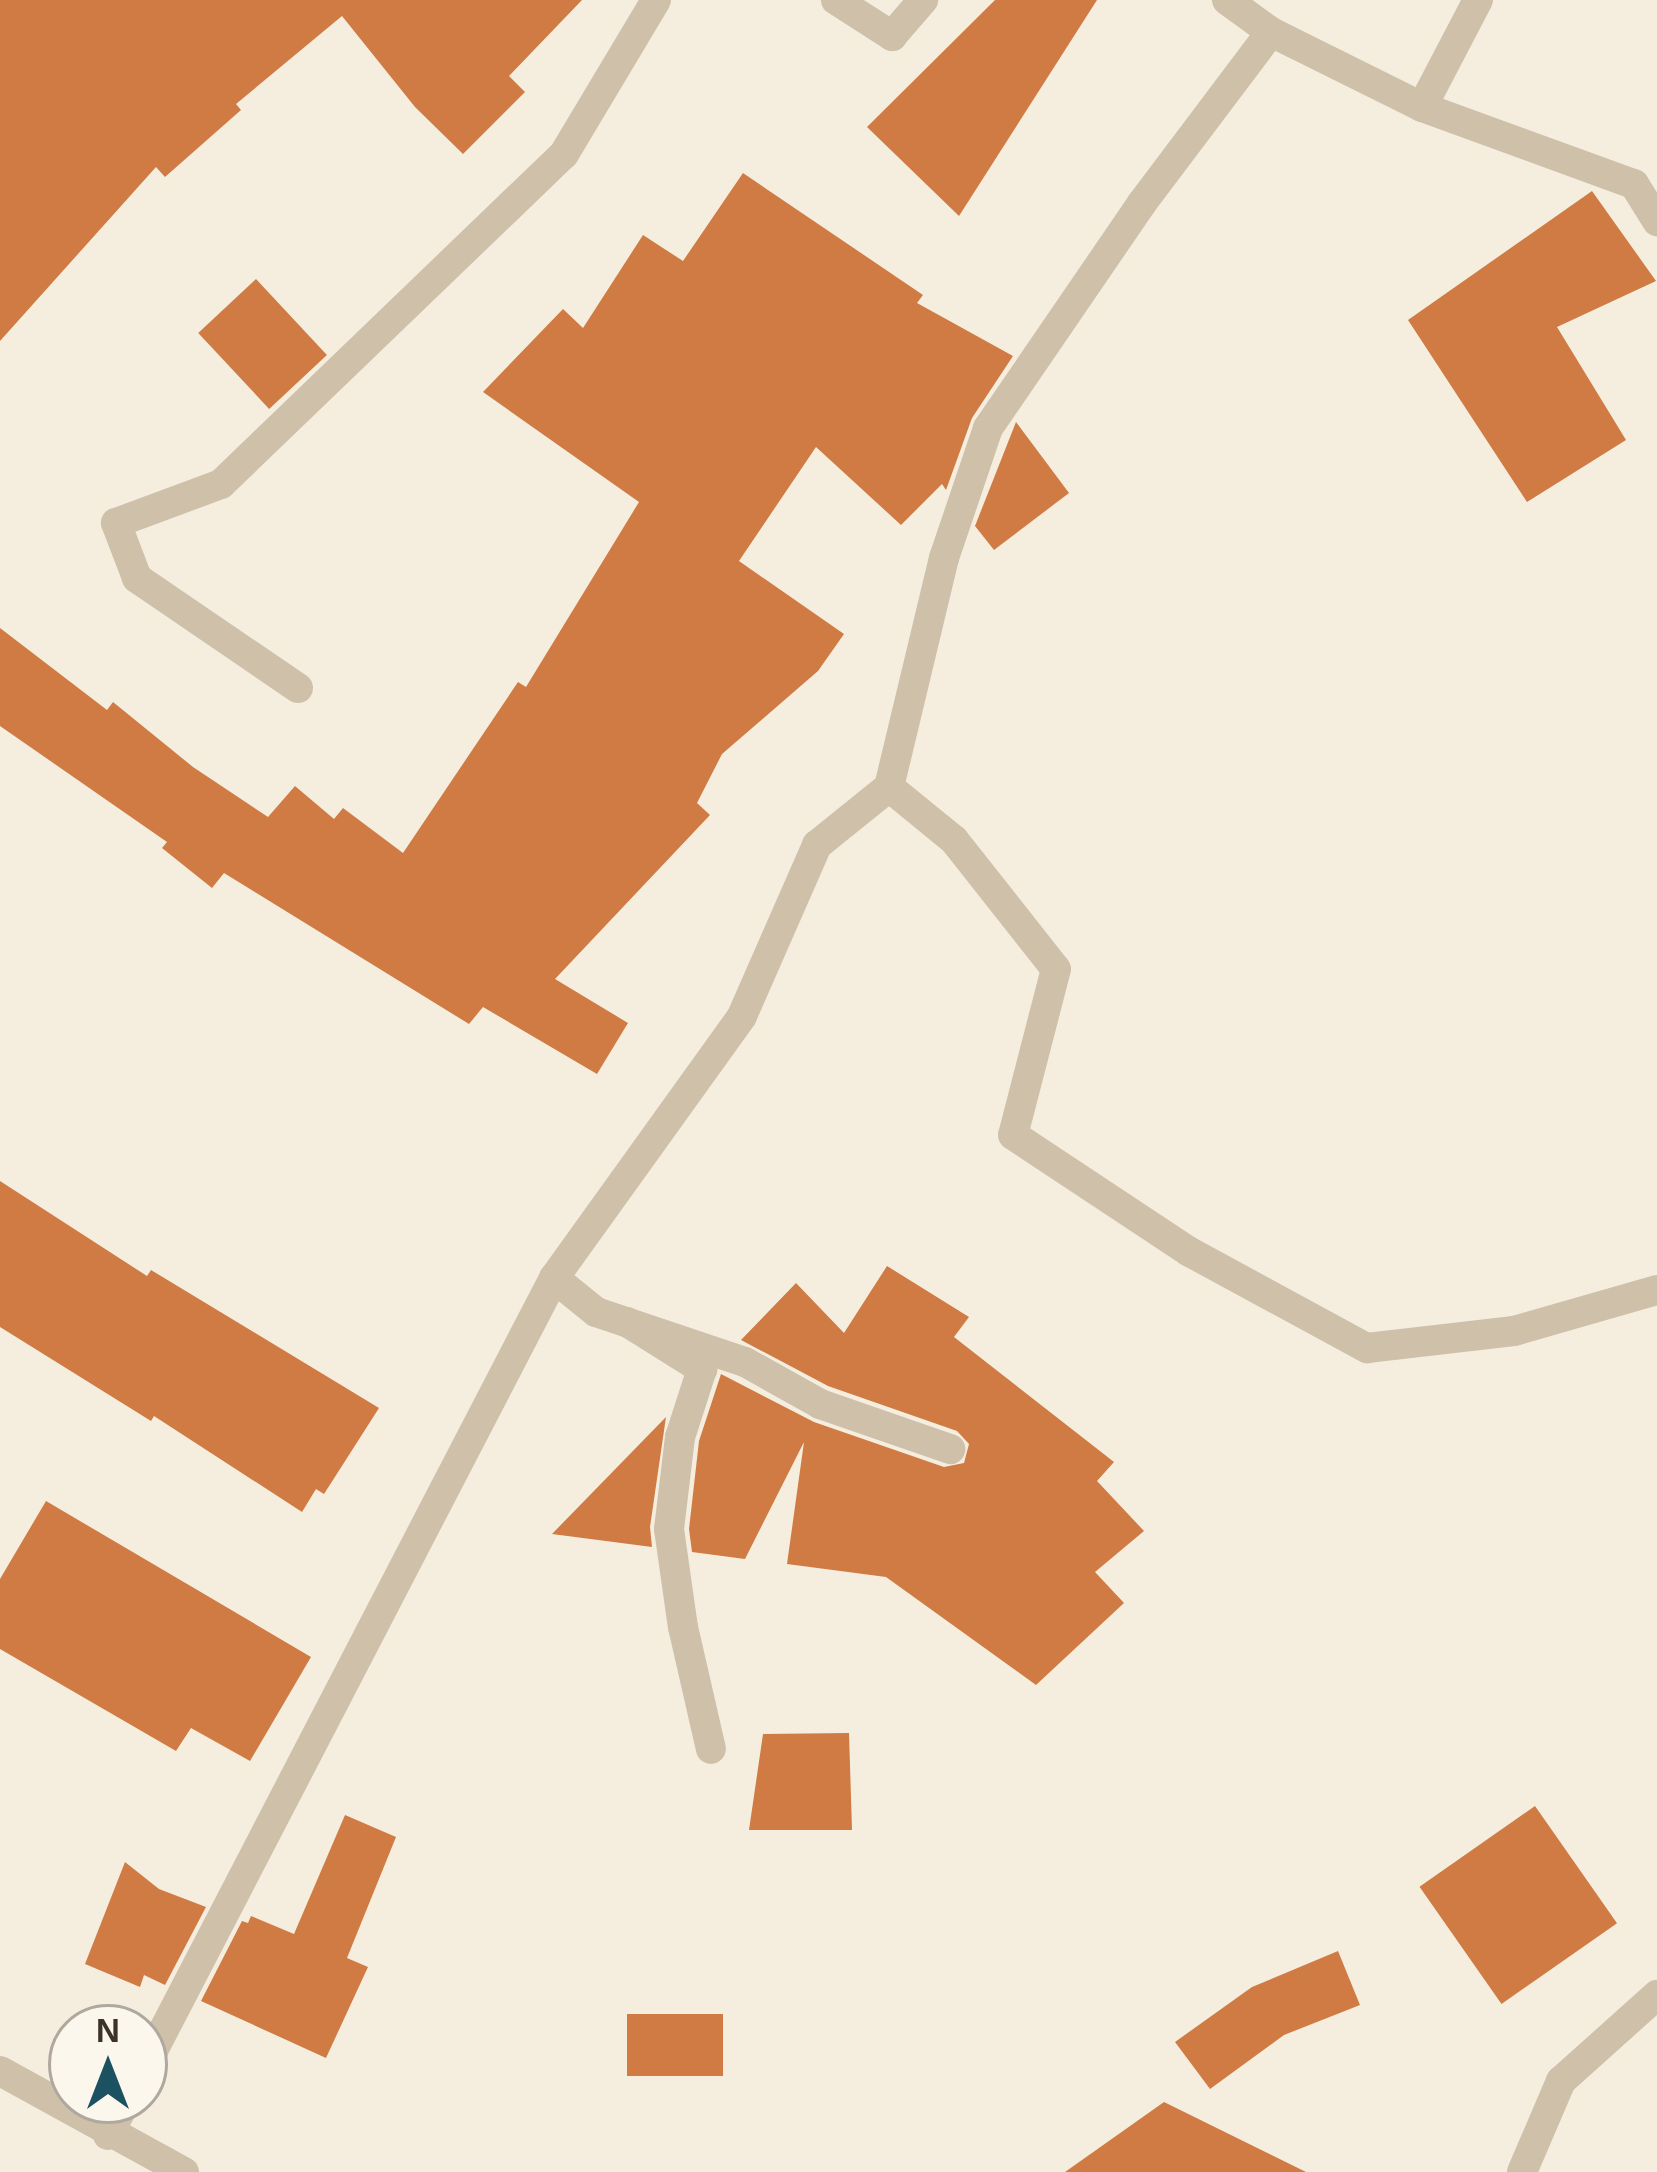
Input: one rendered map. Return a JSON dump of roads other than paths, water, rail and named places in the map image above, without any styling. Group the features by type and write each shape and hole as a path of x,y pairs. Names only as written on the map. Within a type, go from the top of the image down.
{"street":[{"path":"298,688 137,578 116,523 221,484 564,154 656,0"},
{"path":"836,0 892,36 923,0"},
{"path":"1227,0 1270,32 1422,107 1634,184 1657,221"},
{"path":"1422,107 1478,0"},
{"path":"168,2022 554,1279 742,1016 817,845 889,787 944,558 988,428 1142,203 1270,32"},
{"path":"889,787 954,840 1057,968 1012,1135 1149,1226 1367,1348 1514,1331 1657,1290"},
{"path":"554,1279 596,1312 745,1362 820,1404 950,1449"},
{"path":"627,1322 702,1369 680,1437 670,1529 683,1627 711,1749"},
{"path":"1522,2172 1561,2081 1657,1995"},
{"path":"0,2071 108,2135 184,2172"},
{"path":"108,2135 114,2124"}]}
